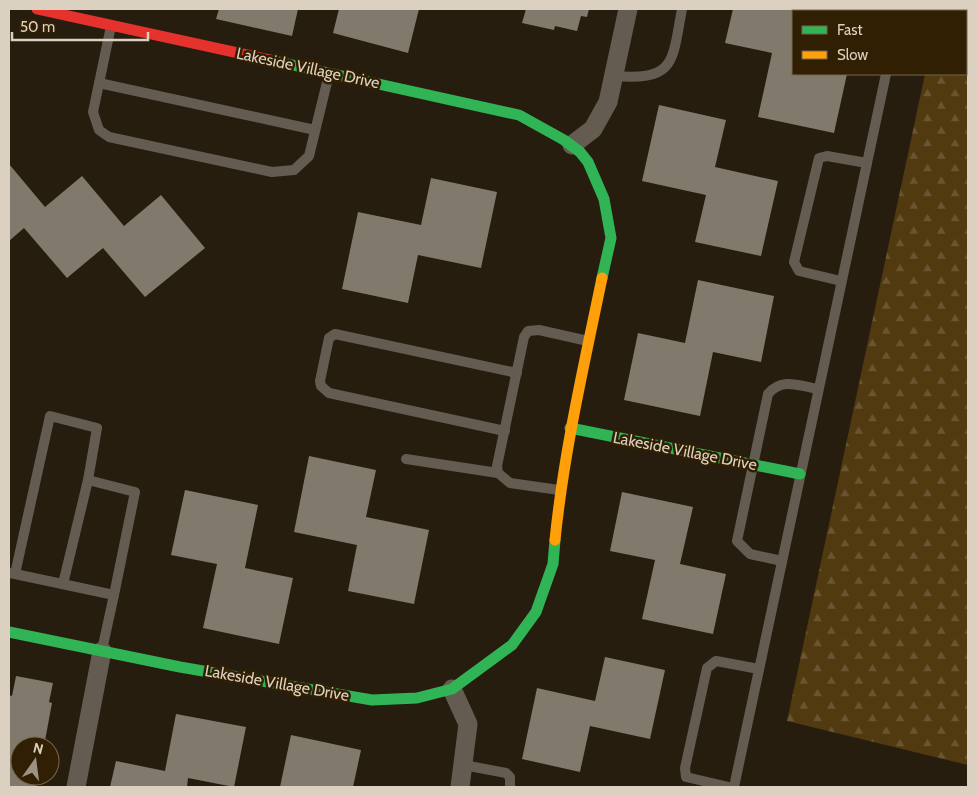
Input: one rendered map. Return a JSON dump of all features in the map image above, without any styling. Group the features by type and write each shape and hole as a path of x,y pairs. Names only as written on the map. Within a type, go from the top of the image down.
{"street":[{"name":"Lakeside Village Drive","path":"9,632 180,667 372,700 417,698 452,689 512,645 536,612 553,564 560,490 570,428 611,238 607,206 600,183 588,163 572,145 519,115 105,21 37,9"},
{"path":"572,145 593,129 608,102 628,9"},
{"name":"Lakeside Village Drive","path":"570,428 800,474"},
{"path":"76,787 102,650"},
{"path":"452,689 468,724 460,787"}],"lane":[{"path":"614,76 640,78 662,72 671,61 682,9"},
{"path":"105,21 99,83 93,112 94,120 102,133 108,137 272,172 294,170 309,156 329,73"},
{"path":"734,787 886,75"},
{"path":"99,83 315,130"},
{"path":"841,281 799,271 794,262 819,158 827,156 866,163"},
{"path":"498,473 497,466 524,337 528,331 539,330 590,341"},
{"path":"505,431 329,393 320,386 320,381 329,338 335,334 517,373"},
{"path":"782,560 750,554 736,540 752,464 768,394 775,385 784,383 818,389"},
{"path":"63,584 88,480 97,428 50,416 12,573 63,584 114,594"},
{"path":"406,459 498,473 510,482 560,490"},
{"path":"88,480 135,492 102,650"},
{"path":"729,787 686,777 685,768 707,668 716,661 759,669"},
{"path":"464,764 506,773 510,777 510,787"}],"green space":[{"path":"968,9 968,765 787,721 925,75 967,75 967,10 938,10"}],"building":[{"path":"219,9 298,9 292,36 216,19"},
{"path":"339,9 419,9 408,53 333,33"},
{"path":"526,9 589,9 587,17 581,16 577,31 555,26 554,30 522,23"},
{"path":"733,9 812,9 792,10 792,75 847,75 834,133 758,117 772,53 725,43"},
{"path":"659,105 726,120 715,167 778,181 761,256 695,242 706,195 642,181"},
{"path":"9,164 45,207 82,176 124,226 161,195 205,248 145,297 103,248 67,278 24,228 9,241"},
{"path":"431,178 497,192 481,268 418,255 408,303 342,289 358,212 421,225"},
{"path":"698,280 774,296 761,362 713,352 700,416 624,400 638,333 685,343"},
{"path":"309,456 376,470 366,517 429,530 414,604 348,591 357,545 294,532"},
{"path":"185,490 258,505 245,568 293,578 279,644 203,628 217,564 171,555"},
{"path":"622,492 693,507 680,564 726,574 713,634 642,619 655,560 610,551"},
{"path":"605,657 665,670 650,739 590,726 580,772 522,759 537,688 595,701"},
{"path":"16,676 53,683 49,702 52,703 46,736 10,736 10,786 36,787 9,787 9,695 12,696"},
{"path":"176,714 246,727 234,787 188,778 187,787 110,787 116,761 165,771"},
{"path":"291,735 361,750 353,787 280,787"}],"traffic: fast":[{"path":"270,60 519,115 564,140 580,152 588,162 604,199 611,238 602,278"},
{"path":"570,428 800,474"},
{"path":"9,632 180,667 372,700 417,698 452,689 512,645 536,612 553,564 555,540"}],"traffic: slow":[{"path":"555,540 569,441 602,278"}],"traffic: jam":[{"path":"37,9 270,60"}]}
